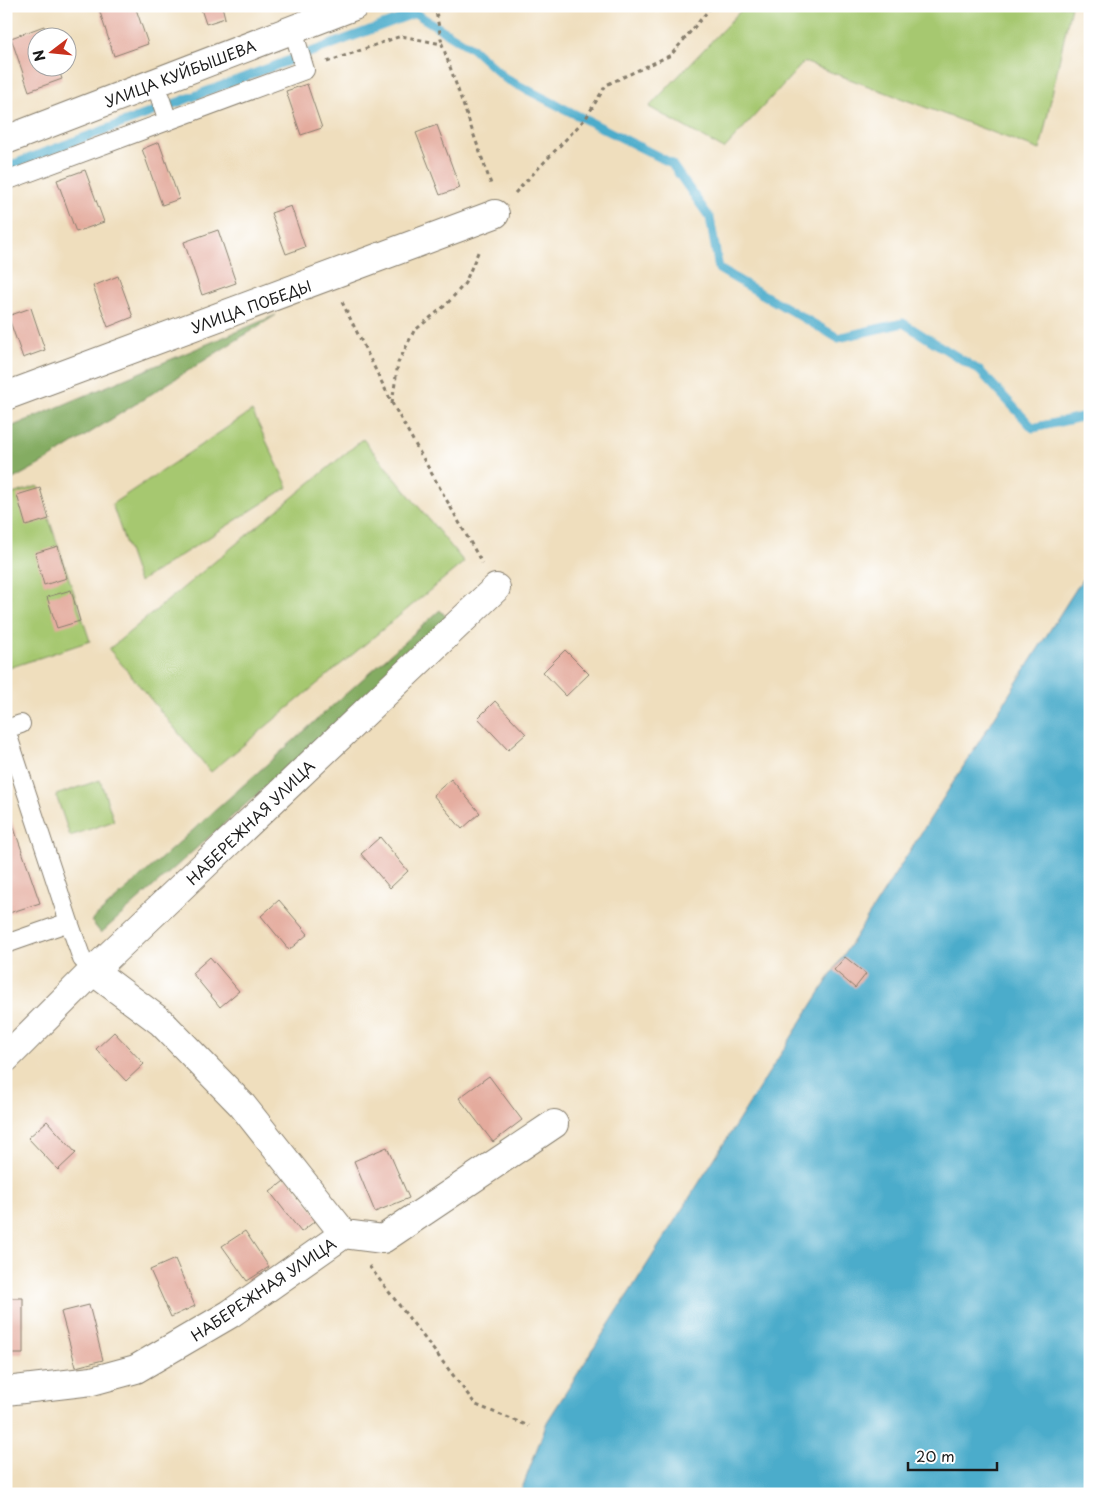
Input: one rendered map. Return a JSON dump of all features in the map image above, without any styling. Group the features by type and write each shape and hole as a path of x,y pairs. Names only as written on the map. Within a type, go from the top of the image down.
{"street":[{"name":"УЛИЦА КУЙБЫШЕВА","path":"6,140 354,6"},
{"name":"УЛИЦА ПОБЕДЫ","path":"6,396 494,214"},
{"name":"НАБЕРЕЖНАЯ УЛИЦА","path":"6,1058 93,971 496,588"},
{"path":"93,971 161,1022 242,1105 344,1234"},
{"name":"НАБЕРЕЖНАЯ УЛИЦА","path":"6,1391 92,1381 136,1369 230,1314 344,1234 384,1239 554,1124"}],"lane":[{"path":"6,181 305,70 293,30"},
{"path":"155,83 168,121"},
{"path":"11,727 82,959 93,971"},
{"path":"6,944 70,922"}],"path":[{"path":"392,403 398,362 414,331 447,304 465,283 494,214 496,199 442,44 435,6"},
{"path":"494,214 586,118 606,85 672,55 712,6"},
{"path":"305,70 401,36 442,44"},
{"path":"329,276 392,403 496,588"},
{"path":"344,1234 476,1405 529,1426"}],"green space":[{"path":"745,6 1071,6 1040,150 804,62 724,149 649,107"},
{"path":"276,315 44,462 6,483 6,429"},
{"path":"252,411 288,487 139,582 112,504"},
{"path":"363,439 464,562 211,772 109,649"},
{"path":"38,486 90,641 6,669 6,496"},
{"path":"440,610 451,622 101,933 91,921"},
{"path":"100,780 114,821 70,836 56,795"}],"water":[{"path":"1090,567 1090,1494 520,1494 547,1422"}],"building":[{"path":"98,6 135,6 148,44 114,56"},
{"path":"200,6 222,6 225,18 206,24"},
{"path":"28,32 28,78 62,79 29,91 11,38"},
{"path":"307,84 322,128 301,135 286,91"},
{"path":"437,125 460,188 440,195 416,133"},
{"path":"159,142 179,199 162,205 142,149"},
{"path":"85,170 104,222 76,232 57,180"},
{"path":"291,206 305,247 286,254 271,213"},
{"path":"218,230 236,283 202,295 184,242"},
{"path":"118,276 133,317 108,327 93,286"},
{"path":"31,308 45,350 23,358 8,316"},
{"path":"40,488 49,519 26,526 17,495"},
{"path":"58,546 67,578 44,585 35,553"},
{"path":"71,590 80,621 57,628 47,597"},
{"path":"565,650 589,674 566,696 543,672"},
{"path":"495,701 526,734 508,750 478,718"},
{"path":"451,779 480,813 462,829 433,795"},
{"path":"6,805 40,903 6,914"},
{"path":"380,837 408,871 390,888 361,854"},
{"path":"279,900 308,934 289,950 261,916"},
{"path":"210,957 239,991 220,1007 192,973"},
{"path":"845,957 866,974 855,988 834,970"},
{"path":"114,1032 144,1064 126,1081 96,1049"},
{"path":"489,1076 522,1120 493,1142 459,1098"},
{"path":"47,1121 76,1153 58,1170 28,1138"},
{"path":"387,1147 409,1198 375,1212 354,1161"},
{"path":"288,1178 319,1218 301,1232 270,1192"},
{"path":"245,1231 269,1267 247,1281 222,1246"},
{"path":"175,1259 195,1306 171,1317 150,1270"},
{"path":"6,1298 23,1298 23,1354 6,1354"},
{"path":"89,1305 103,1360 76,1367 61,1312"}],"waterway":[{"path":"6,167 415,13 473,49 506,79 671,163 710,218 719,269 838,338 903,323 980,371 1033,428 1090,415"}]}
